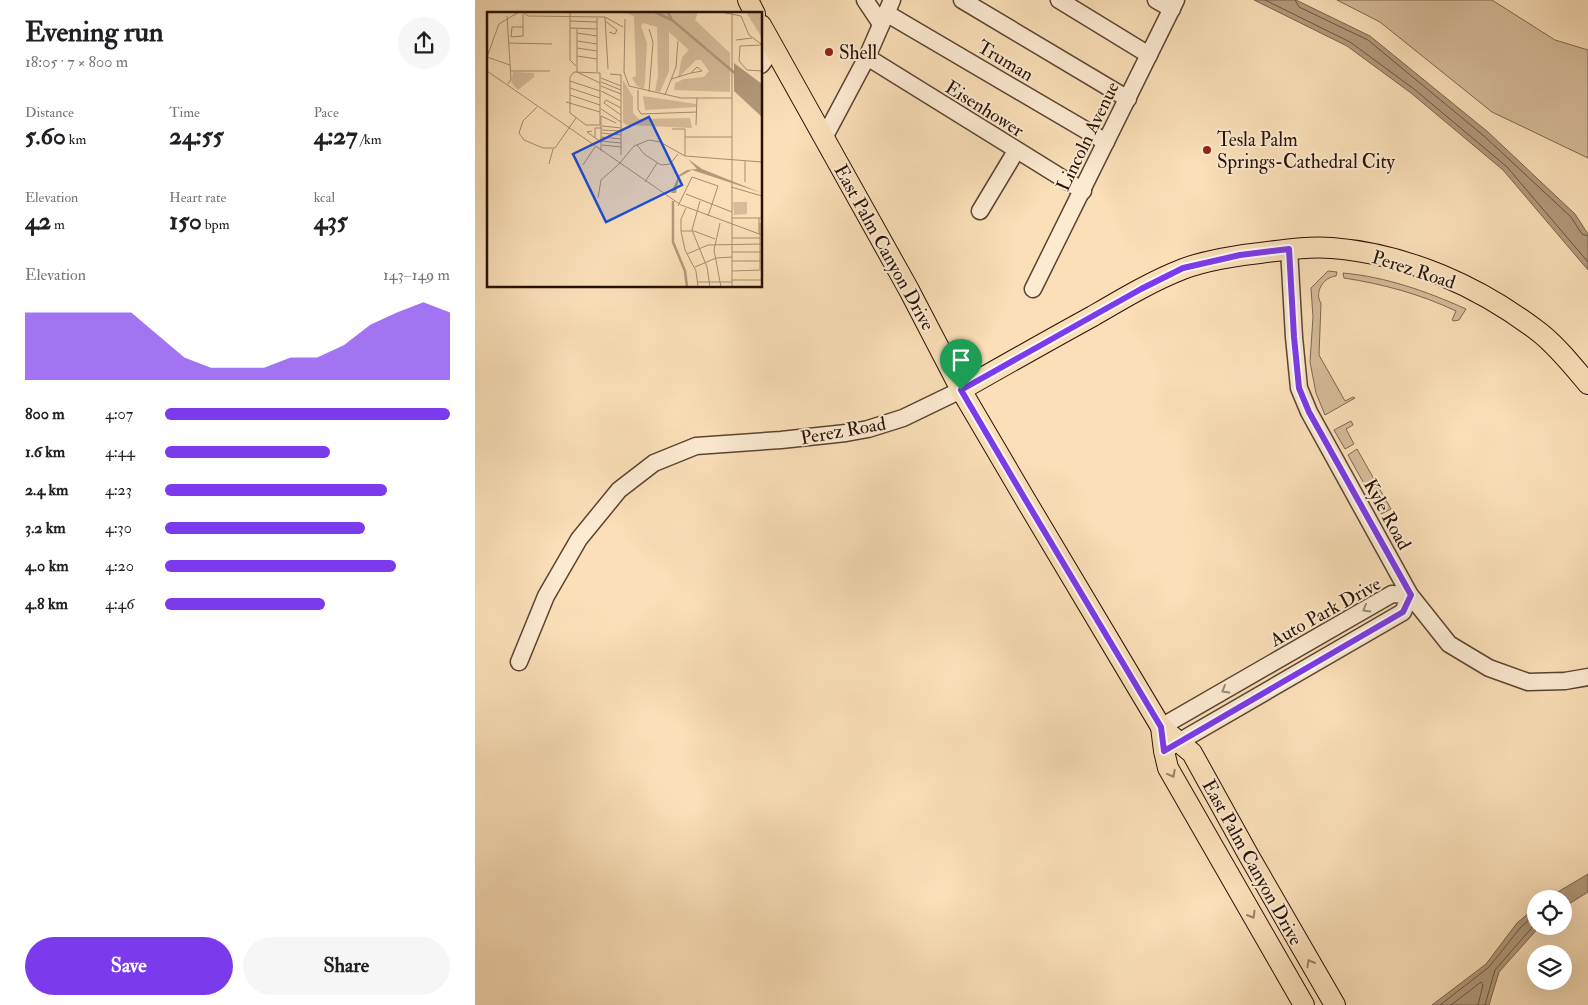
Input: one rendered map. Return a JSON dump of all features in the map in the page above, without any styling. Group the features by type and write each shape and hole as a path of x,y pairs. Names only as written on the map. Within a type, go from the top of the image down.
{"main road":[{"path":"748,0 754,12"},
{"name":"East Palm Canyon Drive","path":"763,32 768,50 825,136 961,390 1161,727 1171,746 1168,768 1303,1005"},
{"name":"Perez Road","path":"961,390 1141,289 1183,268 1240,255 1289,249 1331,248 1380,255 1422,268 1458,282 1493,300 1540,333 1575,367 1588,384"},
{"name":"East Palm Canyon Drive","path":"1171,746 1193,754 1335,1005"}],"street":[{"path":"825,136 867,57 886,12 865,0"},
{"path":"961,0 1128,99"},
{"path":"1059,0 1149,55"},
{"path":"1156,0 1174,5"},
{"name":"Lincoln Avenue","path":"1033,289 1174,5"},
{"name":"Truman","path":"886,12 1106,142"},
{"name":"Eisenhower","path":"867,57 1083,191"},
{"path":"980,211 1016,151"},
{"name":"Kyle Road","path":"1289,249 1299,388 1309,412 1411,595 1449,644 1489,668 1528,682 1565,681 1588,677"},
{"name":"Perez Road","path":"519,662 546,596 579,539 619,490 654,463 695,446 781,440 868,429 903,418 961,390"},
{"name":"Auto Park Drive","path":"1161,727 1392,594 1411,595 1403,612 1171,746"}],"shaded area":[{"path":"1337,0 1492,0 1555,40 1588,50 1588,158 1492,112 1380,22"},
{"path":"1328,271 1337,272 1336,276 1324,282 1319,290 1321,303 1319,355 1345,401 1353,397 1355,398 1325,415 1316,393 1310,362 1313,317 1311,288"},
{"path":"1343,273 1375,278 1406,286 1466,309 1459,320 1454,321 1452,320 1456,311 1401,290 1344,278"},
{"path":"1351,421 1353,425 1346,429 1354,444 1345,449 1334,430"},
{"path":"1357,449 1391,509 1381,514 1348,455"}],"water":[{"path":"1254,0 1296,0 1370,36 1488,132 1575,214 1588,234 1588,270 1503,170 1411,93 1347,46"},
{"path":"1588,874 1588,892 1572,902 1572,890 1561,890"},
{"path":"1527,915 1527,935 1532,935 1499,972 1489,1005 1432,1005 1486,964 1517,923"}],"place":[{"name":"Shell","path":"829,52"},
{"name":"Tesla Palm Springs-Cathedral City","path":"1207,150"}],"route":[{"path":"1289,249 1299,388 1309,412 1411,595 1403,612 1164,751 1161,727 1153,712 961,390 1141,289 1183,268 1240,255 1289,249"}]}
